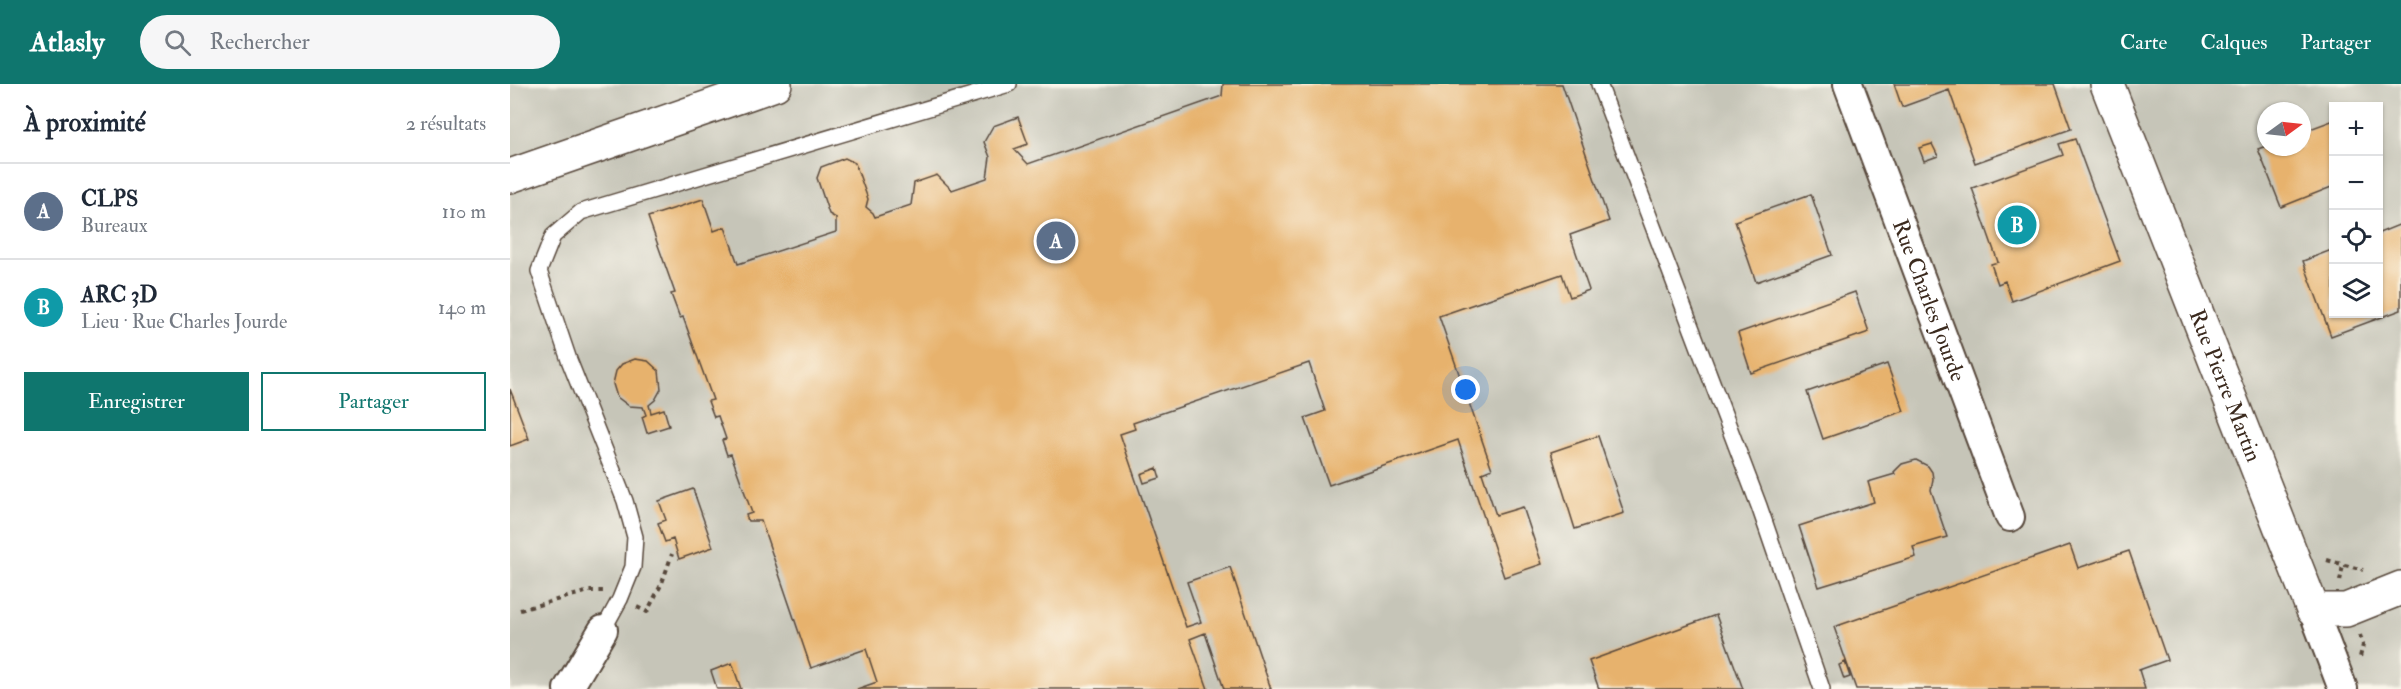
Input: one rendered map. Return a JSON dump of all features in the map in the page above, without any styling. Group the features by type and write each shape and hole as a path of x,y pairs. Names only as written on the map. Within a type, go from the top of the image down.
{"street":[{"path":"510,176 775,84"},
{"name":"Rue Charles Jourde","path":"1848,84 2010,517"},
{"name":"Rue Pierre Martin","path":"2107,84 2343,689"},
{"path":"2313,610 2346,609 2401,588"},
{"path":"568,689 603,630"}],"lane":[{"path":"603,630 633,567 635,537 625,501 568,360 539,271 553,236 581,212 1009,84"},
{"path":"1599,84 1759,506 1822,689"}],"path":[{"path":"520,610 599,590 647,612 662,583 672,554"}],"shaded area":[{"path":"510,84 2401,84 2401,689 510,689"}],"building":[{"path":"1223,84 1562,84 1609,221 1570,235 1589,290 1570,297 1562,274 1439,316 1492,469 1482,473 1496,515 1523,507 1542,564 1504,577 1458,440 1329,485 1305,418 1325,411 1309,363 1133,423 1135,429 1120,434 1186,627 1201,622 1187,582 1230,567 1271,689 1224,689 1205,633 1190,639 1208,689 857,689 877,682 866,649 811,668 761,521 748,521 746,515 752,513 731,454 727,455 722,440 726,439 718,416 714,417 708,401 713,400 683,317 680,318 671,294 675,293 648,217 703,199 714,231 725,227 738,264 836,232 836,218 829,214 817,178 821,167 845,158 855,163 868,199 866,207 875,217 911,205 914,183 937,175 952,190 987,178 990,157 984,142 993,126 1018,117 1028,144 1014,149 1028,164 1222,96"},
{"path":"1894,84 2055,84 2071,129 1975,163 1949,90 1902,107"},
{"path":"2329,122 2329,188 2281,207 2261,156 2311,156 2311,129"},
{"path":"2075,139 2120,261 2012,301 2005,281 1998,284 1991,264 1998,262 1972,188 2063,155 2059,144"},
{"path":"1932,144 1938,156 1924,161 1919,148"},
{"path":"1811,194 1832,255 1756,282 1735,221"},
{"path":"2401,224 2401,310 2383,317 2383,264 2383,231"},
{"path":"2329,251 2329,318 2379,318 2331,336 2303,261"},
{"path":"1855,292 1869,332 1751,373 1738,333"},
{"path":"635,359 648,361 659,371 661,389 649,405 651,413 664,409 669,426 647,433 642,417 646,415 643,407 629,406 617,397 613,384 616,371 622,364"},
{"path":"1887,364 1904,411 1823,439 1807,392"},
{"path":"510,389 529,439 510,446"},
{"path":"1598,436 1624,513 1575,529 1551,452"},
{"path":"1916,460 1928,466 1932,472 1931,490 1947,537 1913,547 1916,557 1819,587 1799,526 1874,502 1868,482 1895,474 1894,472 1902,464"},
{"path":"1157,468 1160,478 1144,483 1141,474"},
{"path":"693,489 713,547 679,559 673,539 665,542 658,523 666,520 659,501"},
{"path":"2070,545 2078,568 2129,551 2167,660 2139,670 2145,689 1856,689 1834,627"},
{"path":"1716,615 1743,689 1599,689 1589,661"},
{"path":"1845,662 1850,677 1844,679 1839,665"},
{"path":"732,663 741,689 717,689 711,671"}],"place":[{"name":"ARC 3D","path":"2017,225"},
{"name":"CLPS","path":"1056,241"}]}
